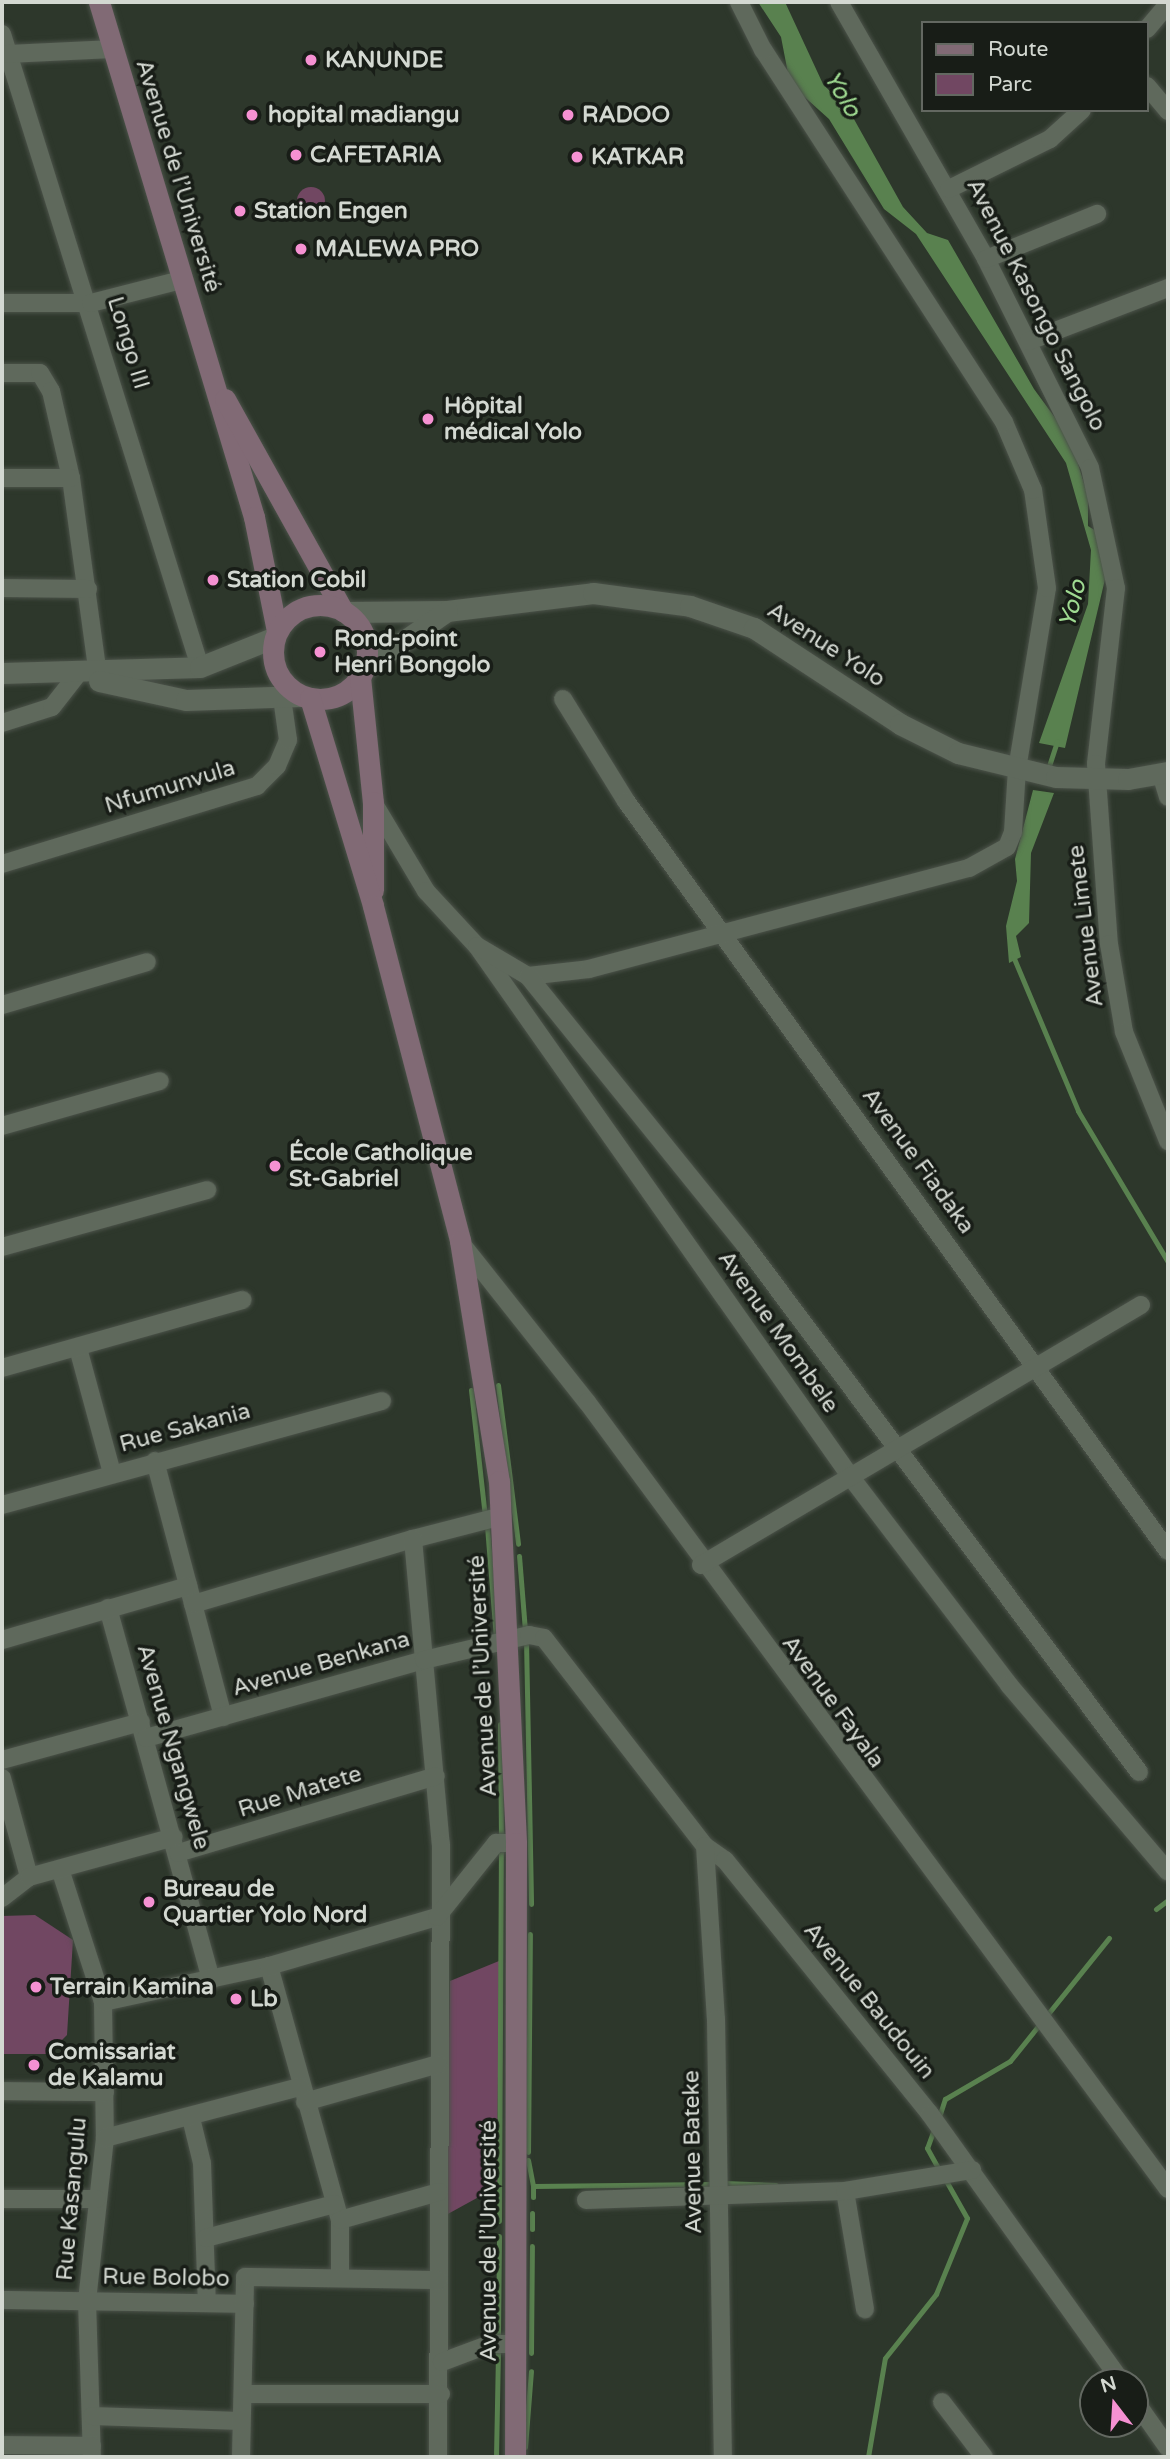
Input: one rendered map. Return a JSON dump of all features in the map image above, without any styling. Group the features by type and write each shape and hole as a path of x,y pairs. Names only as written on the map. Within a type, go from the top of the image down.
{"main road":[{"name":"Avenue de l’Université","path":"99,2 206,366 254,517 276,634"},
{"name":"Avenue de l’Université","path":"206,366 344,611"},
{"path":"313,605 344,611 362,631 362,673 338,696 298,697 276,672 276,634 298,610 313,605"},
{"name":"Avenue de l’Université","path":"362,673 373,802 373,906"},
{"name":"Avenue de l’Université","path":"298,697 373,906 460,1241 502,1516 510,1642 516,1843 515,2457"}],"street":[{"path":"528,976 589,969 723,928 993,858 1013,832 1025,772 1047,588 1045,549 1023,463 739,2"},
{"name":"Avenue Kasongo Sangolo","path":"839,2 949,189 1081,443 1116,588 1096,780"},
{"path":"1149,27 1168,4"},
{"name":"Longo III","path":"2,34 91,303 200,667"},
{"path":"8,54 113,49"},
{"path":"1149,88 1168,111"},
{"path":"949,189 1050,139 1080,112"},
{"path":"986,259 1097,214"},
{"path":"2,303 91,303 181,281"},
{"path":"1028,341 1168,288"},
{"path":"2,373 40,373 51,391 71,478 98,674"},
{"path":"2,478 71,478"},
{"path":"2,588 88,589"},
{"name":"Avenue Yolo","path":"344,611 447,611 593,593 726,614 816,664 900,724 958,753 1025,772 1056,777 1096,780 1165,773"},
{"name":"Avenue Yolo","path":"362,673 447,611"},
{"path":"2,673 76,676 200,667 276,634"},
{"path":"76,676 186,700 298,697"},
{"path":"2,723 52,707 76,676"},
{"name":"Nfumunvula","path":"2,864 257,786 277,766 288,740 298,697"},
{"name":"Avenue Fiadaka","path":"563,699 626,801 723,928 1168,1551"},
{"path":"1165,773 1168,797"},
{"name":"Avenue Limete","path":"1096,780 1124,1032 1168,1140"},
{"name":"Avenue Mombele","path":"373,802 426,891 477,946 850,1476 1009,1685 1168,1872"},
{"path":"477,946 528,976 898,1447 1139,1772"},
{"path":"2,1005 147,962"},
{"path":"2,1126 160,1081"},
{"path":"2,1247 207,1190"},
{"name":"Avenue Fayala","path":"460,1241 587,1402 701,1565 1168,2189"},
{"path":"2,1368 243,1300"},
{"path":"701,1565 1141,1305"},
{"path":"78,1348 112,1473"},
{"name":"Rue Sakania","path":"2,1505 382,1401"},
{"path":"155,1461 223,1717"},
{"path":"193,1604 413,1539 502,1516"},
{"path":"413,1539 436,1776 439,2280 442,2362 438,2457"},
{"path":"2,1640 188,1586"},
{"name":"Avenue Ngangwele","path":"108,1608 176,1845 211,1980"},
{"name":"Avenue Benkana","path":"2,1760 144,1730 223,1717 424,1660 510,1642 544,1638 563,1663"},
{"name":"Avenue Baudouin","path":"563,1663 705,1846 725,1860 930,2114 1112,2368"},
{"name":"Rue Matete","path":"29,1877 176,1845 436,1776"},
{"path":"2,1778 29,1877 2,1898"},
{"path":"103,2002 269,1966 437,1917 496,1843 516,1843"},
{"name":"Avenue Bateke","path":"705,1846 713,1936 723,2457"},
{"name":"Rue Kasangulu","path":"60,1869 103,2002 105,2138 87,2301 92,2451"},
{"path":"269,1966 337,2212 340,2278"},
{"path":"105,2138 438,2064"},
{"path":"2,2091 104,2092"},
{"path":"191,2118 206,2238 207,2303"},
{"path":"586,2200 718,2193 845,2191 972,2170"},
{"path":"845,2191 865,2309"},
{"path":"206,2238 439,2192"},
{"path":"2,2199 97,2199"},
{"path":"241,2457 245,2277 439,2280"},
{"name":"Rue Bolobo","path":"2,2300 244,2304"},
{"path":"442,2362 489,2344 515,2344"},
{"path":"244,2394 441,2394"},
{"path":"942,2402 984,2457"},
{"path":"92,2416 242,2421"},
{"path":"1149,2421 1168,2448"},
{"path":"2,2445 92,2451"}],"green space":[{"path":"311,187 321,191 325,201 321,211 311,215 301,211 297,201 301,191"},
{"name":"Terrain Kamina","path":"35,1915 73,1940 67,2035 48,2054 2,2054 2,1916"},
{"path":"499,1961 497,2187 446,2215 450,1981"}],"shaded area":[{"path":"758,2 785,2 823,84 850,112 903,207 927,233 948,240 1034,389 1070,438 1088,496 1088,526 1101,534 1107,571 1065,748 1039,743 1088,604 1091,550 1066,463 916,234 884,209 829,119 790,84 781,37"},
{"path":"1033,790 1054,793 1031,853 1029,923 1016,936 1021,957 1009,963 1006,926 1017,881 1015,859"}],"waterway":[{"name":"Yolo","path":"1048,769 1057,741"},
{"name":"Yolo","path":"1013,956 1078,1111 1168,1262"},
{"path":"498,1385 518,1544"},
{"path":"471,1390 485,1516"},
{"path":"487,1526 496,1637"},
{"path":"519,1556 525,1631"},
{"path":"526,1640 531,1904"},
{"path":"500,1724 501,1835"},
{"path":"499,2221 501,1850"},
{"path":"1156,1909 1168,1900"},
{"path":"528,2152 530,1934"},
{"path":"939,2117 945,2099 1010,2061 1109,1938"},
{"path":"934,2129 927,2148 940,2171"},
{"path":"528,2160 533,2186"},
{"path":"868,2457 885,2358 936,2294 967,2218 945,2179"},
{"path":"723,2183 776,2185"},
{"path":"533,2197 533,2186 713,2184"},
{"path":"532,2213 532,2229"},
{"path":"498,2338 499,2236"},
{"path":"531,2353 532,2246"},
{"path":"496,2457 498,2348"},
{"path":"525,2447 531,2371"}],"place":[{"name":"KANUNDE","path":"311,60"},
{"name":"hopital madiangu","path":"252,115"},
{"name":"RADOO","path":"568,115"},
{"name":"CAFETARIA","path":"296,155"},
{"name":"KATKAR","path":"577,157"},
{"name":"Station Engen","path":"240,211"},
{"name":"MALEWA PRO","path":"301,249"},
{"name":"Hôpital médical Yolo","path":"428,419"},
{"name":"Station Cobil","path":"213,580"},
{"name":"Rond-point Henri Bongolo","path":"320,652"},
{"name":"École Catholique St-Gabriel","path":"275,1166"},
{"name":"Bureau de Quartier Yolo Nord","path":"149,1902"},
{"name":"Terrain Kamina","path":"36,1987"},
{"name":"Lb","path":"236,1999"},
{"name":"Comissariat de Kalamu","path":"34,2065"}]}
